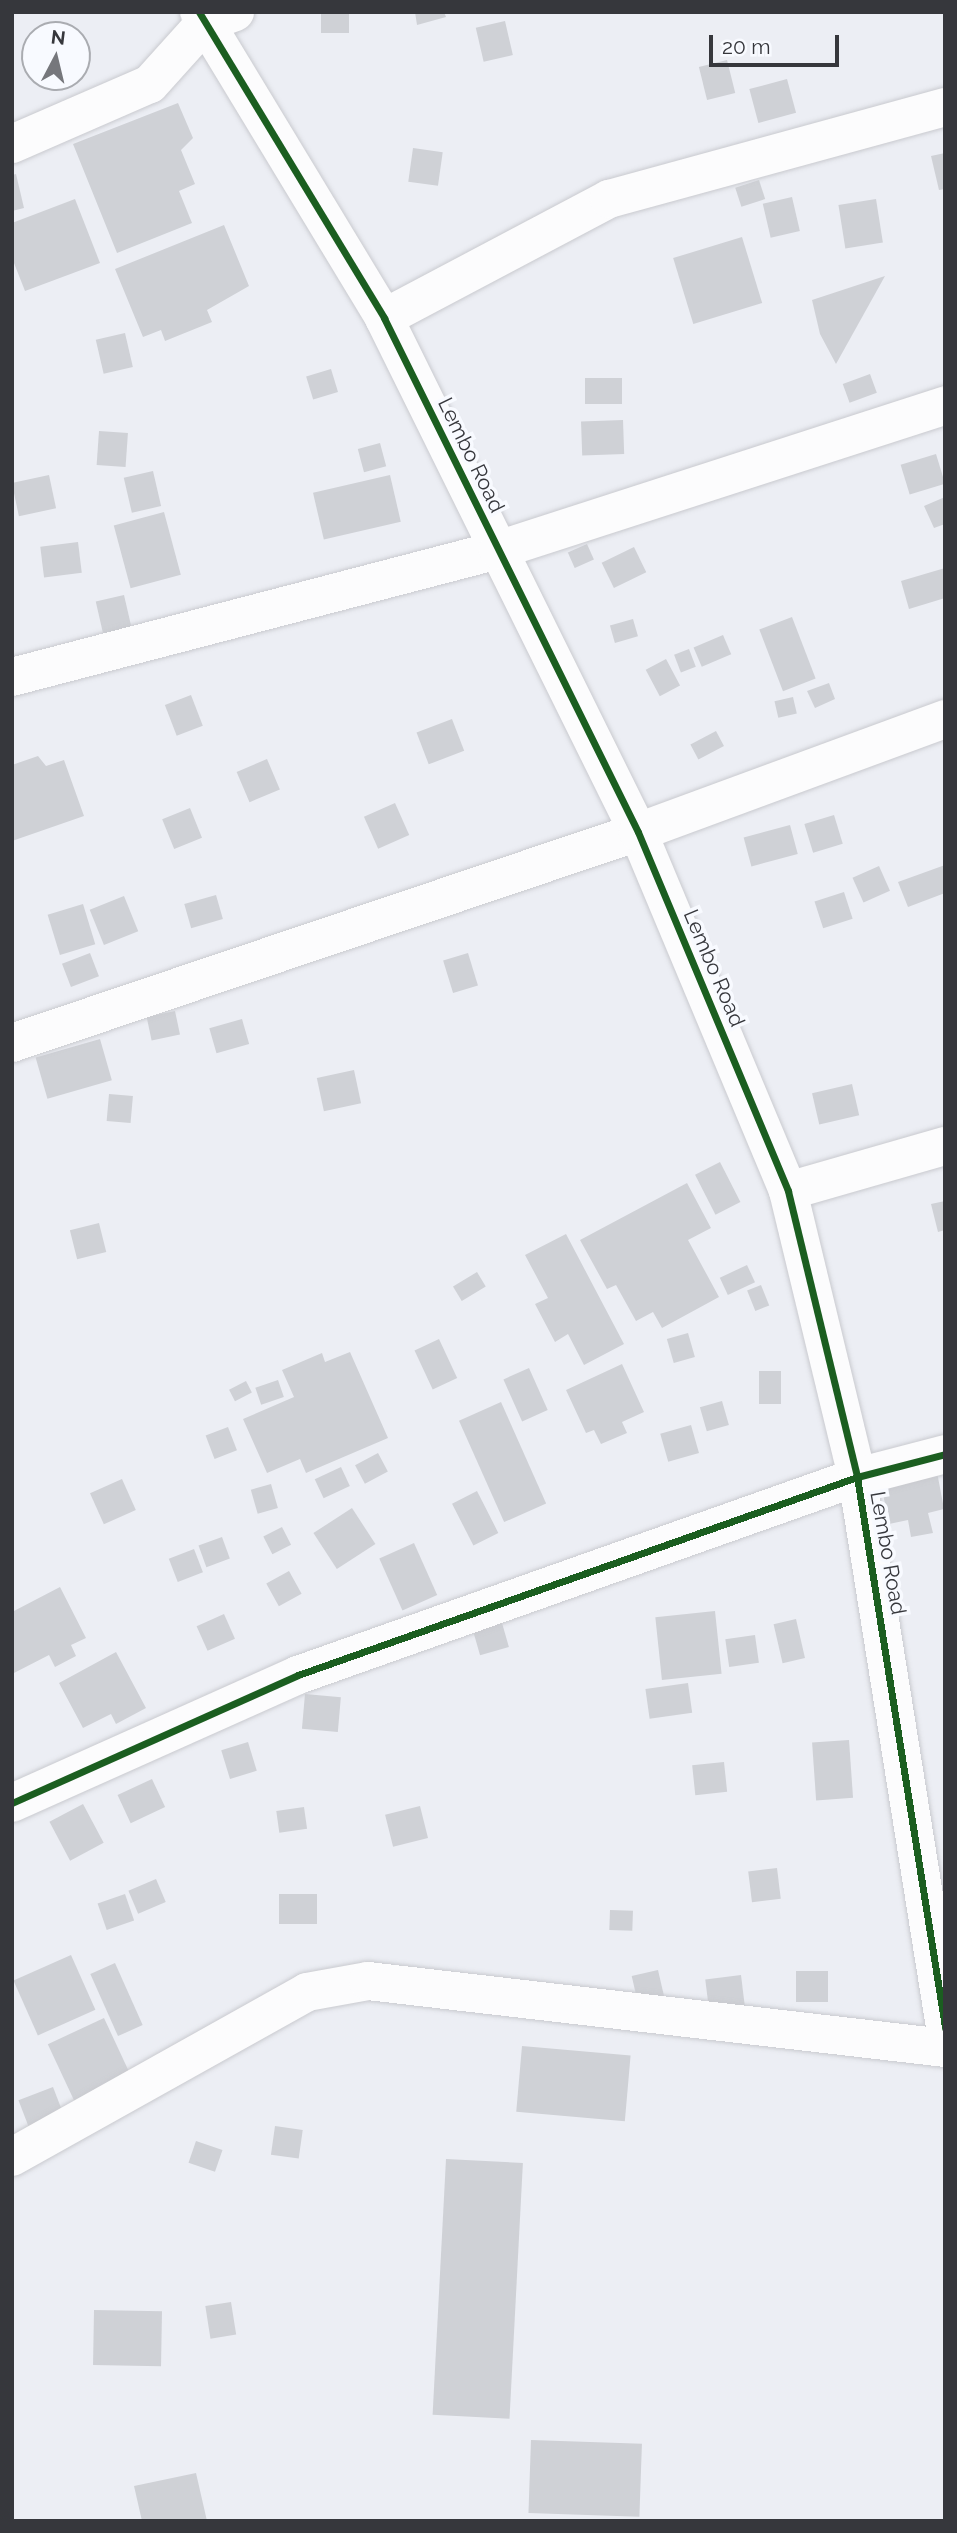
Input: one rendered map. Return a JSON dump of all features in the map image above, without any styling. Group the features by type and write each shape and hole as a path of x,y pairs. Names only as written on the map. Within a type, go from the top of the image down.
{"street":[{"path":"12,144 150,84 213,16"},
{"name":"Lembo Road","path":"213,16 383,318 638,832 789,1191 857,1477 945,2027"},
{"path":"383,318 609,199 945,107"},
{"path":"12,677 498,550 945,406"},
{"path":"12,1043 638,832 945,719"},
{"path":"789,1191 945,1146"},
{"path":"12,1802 298,1675 857,1477 945,1454"},
{"path":"12,2157 307,1992 368,1981 945,2048"}],"building":[{"path":"321,12 349,12 349,33 321,33"},
{"path":"415,12 444,12 446,17 417,25"},
{"path":"505,21 513,55 484,62 476,28"},
{"path":"727,60 735,93 707,100 699,67"},
{"path":"787,79 796,113 758,123 749,89"},
{"path":"178,103 193,138 181,150 195,184 179,191 192,223 117,253 73,144"},
{"path":"413,148 443,152 438,186 408,182"},
{"path":"945,153 945,189 939,190 931,156"},
{"path":"16,174 24,208 12,211 12,175"},
{"path":"759,180 765,199 741,207 735,188"},
{"path":"792,197 800,231 771,238 763,204"},
{"path":"75,199 100,263 25,291 12,258 12,223"},
{"path":"876,199 883,242 845,248 838,205"},
{"path":"224,225 249,286 207,310 212,322 165,341 161,330 143,337 115,269"},
{"path":"742,237 762,303 693,324 673,258"},
{"path":"885,276 836,364 820,334 812,300"},
{"path":"125,333 133,367 104,374 96,340"},
{"path":"331,369 338,392 313,400 306,377"},
{"path":"870,374 877,393 850,403 843,384"},
{"path":"585,378 622,378 622,404 585,404"},
{"path":"623,420 624,454 582,455 581,421"},
{"path":"99,431 128,433 126,467 97,465"},
{"path":"380,443 386,466 364,472 358,449"},
{"path":"936,454 945,484 910,494 901,465"},
{"path":"153,471 161,506 132,513 124,478"},
{"path":"49,475 56,508 19,516 12,483"},
{"path":"390,475 401,522 324,540 313,493"},
{"path":"945,497 945,524 934,528 924,506"},
{"path":"164,512 181,575 131,588 114,525"},
{"path":"78,542 82,573 44,577 40,547"},
{"path":"587,544 594,560 575,568 568,553"},
{"path":"634,547 646,572 614,588 602,563"},
{"path":"945,568 945,598 909,609 901,581"},
{"path":"124,595 132,629 104,636 96,602"},
{"path":"792,617 816,679 783,691 759,630"},
{"path":"633,619 638,636 615,643 610,626"},
{"path":"723,635 731,654 702,667 694,648"},
{"path":"689,649 696,667 681,672 674,655"},
{"path":"666,659 680,685 660,696 646,670"},
{"path":"829,683 835,699 815,708 807,691"},
{"path":"191,695 203,726 177,736 165,705"},
{"path":"793,697 797,714 778,718 774,701"},
{"path":"452,719 464,751 429,764 417,733"},
{"path":"716,731 724,746 698,760 690,745"},
{"path":"38,756 46,766 64,760 84,816 12,841 12,765"},
{"path":"267,759 280,789 250,802 237,772"},
{"path":"395,803 409,835 378,849 364,817"},
{"path":"190,808 202,838 174,849 162,819"},
{"path":"834,815 843,844 813,853 804,824"},
{"path":"790,825 798,854 751,866 744,837"},
{"path":"945,865 945,893 908,907 898,882"},
{"path":"879,866 890,891 863,902 853,878"},
{"path":"844,892 853,919 823,928 815,902"},
{"path":"216,895 223,919 191,928 184,904"},
{"path":"124,896 138,931 104,945 90,910"},
{"path":"83,904 95,944 60,955 48,915"},
{"path":"90,953 99,976 71,987 62,964"},
{"path":"468,953 478,986 453,993 443,961"},
{"path":"175,1011 180,1034 152,1041 147,1017"},
{"path":"242,1019 249,1044 216,1053 209,1028"},
{"path":"100,1039 112,1080 47,1099 36,1057"},
{"path":"354,1070 361,1103 324,1111 317,1078"},
{"path":"852,1084 859,1115 819,1124 812,1093"},
{"path":"109,1094 133,1096 131,1123 107,1121"},
{"path":"720,1162 740,1202 715,1215 695,1175"},
{"path":"687,1183 711,1228 688,1240 719,1297 662,1328 653,1312 636,1321 616,1285 607,1289 580,1240"},
{"path":"945,1201 945,1230 938,1232 931,1204"},
{"path":"99,1223 106,1252 77,1259 70,1230"},
{"path":"566,1234 624,1344 584,1365 568,1334 555,1342 535,1304 548,1298 525,1255"},
{"path":"747,1265 755,1282 728,1295 720,1278"},
{"path":"477,1272 486,1287 462,1301 453,1286"},
{"path":"761,1285 769,1305 755,1311 747,1291"},
{"path":"688,1333 695,1357 674,1363 667,1339"},
{"path":"439,1339 457,1378 433,1389 415,1350"},
{"path":"350,1352 388,1438 306,1473 300,1459 267,1473 243,1419 294,1397 282,1370 322,1353 325,1362"},
{"path":"622,1364 644,1412 622,1422 627,1433 601,1444 594,1430 586,1433 566,1390"},
{"path":"529,1368 548,1410 522,1421 503,1379"},
{"path":"759,1371 781,1371 781,1404 759,1404"},
{"path":"278,1380 284,1397 261,1405 255,1388"},
{"path":"246,1381 252,1393 235,1401 229,1390"},
{"path":"722,1401 729,1425 707,1431 700,1407"},
{"path":"501,1402 546,1503 504,1522 459,1421"},
{"path":"691,1425 699,1453 668,1462 660,1434"},
{"path":"228,1427 237,1450 215,1459 206,1436"},
{"path":"378,1453 388,1472 365,1484 355,1465"},
{"path":"341,1467 350,1486 324,1498 315,1479"},
{"path":"937,1472 944,1509 928,1513 933,1533 911,1537 908,1520 889,1524 881,1484"},
{"path":"122,1479 136,1510 104,1524 90,1493"},
{"path":"271,1484 278,1508 258,1514 251,1490"},
{"path":"477,1491 498,1533 473,1546 452,1504"},
{"path":"352,1508 375,1544 337,1569 313,1533"},
{"path":"282,1527 291,1545 272,1554 263,1537"},
{"path":"222,1537 230,1559 206,1567 199,1546"},
{"path":"414,1543 437,1595 402,1611 379,1558"},
{"path":"194,1549 203,1572 178,1582 169,1559"},
{"path":"289,1571 302,1594 279,1606 266,1584"},
{"path":"60,1587 86,1638 71,1645 76,1656 55,1667 49,1655 12,1674 12,1612"},
{"path":"715,1611 722,1674 662,1680 655,1617"},
{"path":"224,1614 235,1639 208,1651 197,1626"},
{"path":"796,1619 805,1658 783,1663 774,1624"},
{"path":"502,1623 509,1647 480,1655 473,1631"},
{"path":"755,1635 759,1663 729,1667 725,1639"},
{"path":"116,1652 146,1708 116,1724 111,1714 83,1728 59,1683"},
{"path":"688,1683 692,1713 650,1719 645,1689"},
{"path":"305,1694 341,1697 338,1732 302,1729"},
{"path":"849,1740 853,1798 816,1800 812,1743"},
{"path":"248,1742 257,1771 230,1779 221,1750"},
{"path":"724,1762 727,1792 695,1795 692,1765"},
{"path":"152,1779 165,1807 131,1823 118,1795"},
{"path":"83,1804 104,1843 70,1861 49,1822"},
{"path":"420,1806 428,1838 393,1847 385,1815"},
{"path":"304,1807 307,1829 279,1833 276,1811"},
{"path":"777,1868 781,1899 752,1902 748,1872"},
{"path":"156,1879 166,1902 138,1914 128,1891"},
{"path":"125,1894 134,1920 107,1930 98,1903"},
{"path":"279,1894 317,1894 317,1924 279,1924"},
{"path":"610,1910 633,1911 632,1931 609,1930"},
{"path":"71,1955 95,2010 38,2035 13,1981"},
{"path":"115,1963 143,2025 118,2036 90,1974"},
{"path":"658,1970 664,1997 638,2003 632,1976"},
{"path":"796,1971 828,1971 828,2002 796,2002"},
{"path":"741,1975 745,2010 710,2014 705,1979"},
{"path":"104,2018 131,2077 75,2103 48,2044"},
{"path":"522,2046 631,2055 625,2121 516,2112"},
{"path":"53,2087 65,2118 30,2131 18,2100"},
{"path":"275,2126 303,2130 299,2159 271,2155"},
{"path":"196,2141 222,2150 215,2172 189,2163"},
{"path":"446,2159 523,2163 509,2419 433,2415"},
{"path":"231,2302 236,2335 210,2339 205,2306"},
{"path":"94,2310 162,2311 161,2366 93,2365"},
{"path":"531,2440 642,2444 639,2517 528,2513"},
{"path":"196,2473 207,2521 142,2521 134,2486"}],"cycle path":[{"path":"199,12 384,318 638,832 788,1191 857,1477 945,2027"},
{"path":"12,1803 298,1675 857,1477 945,1454"}]}
